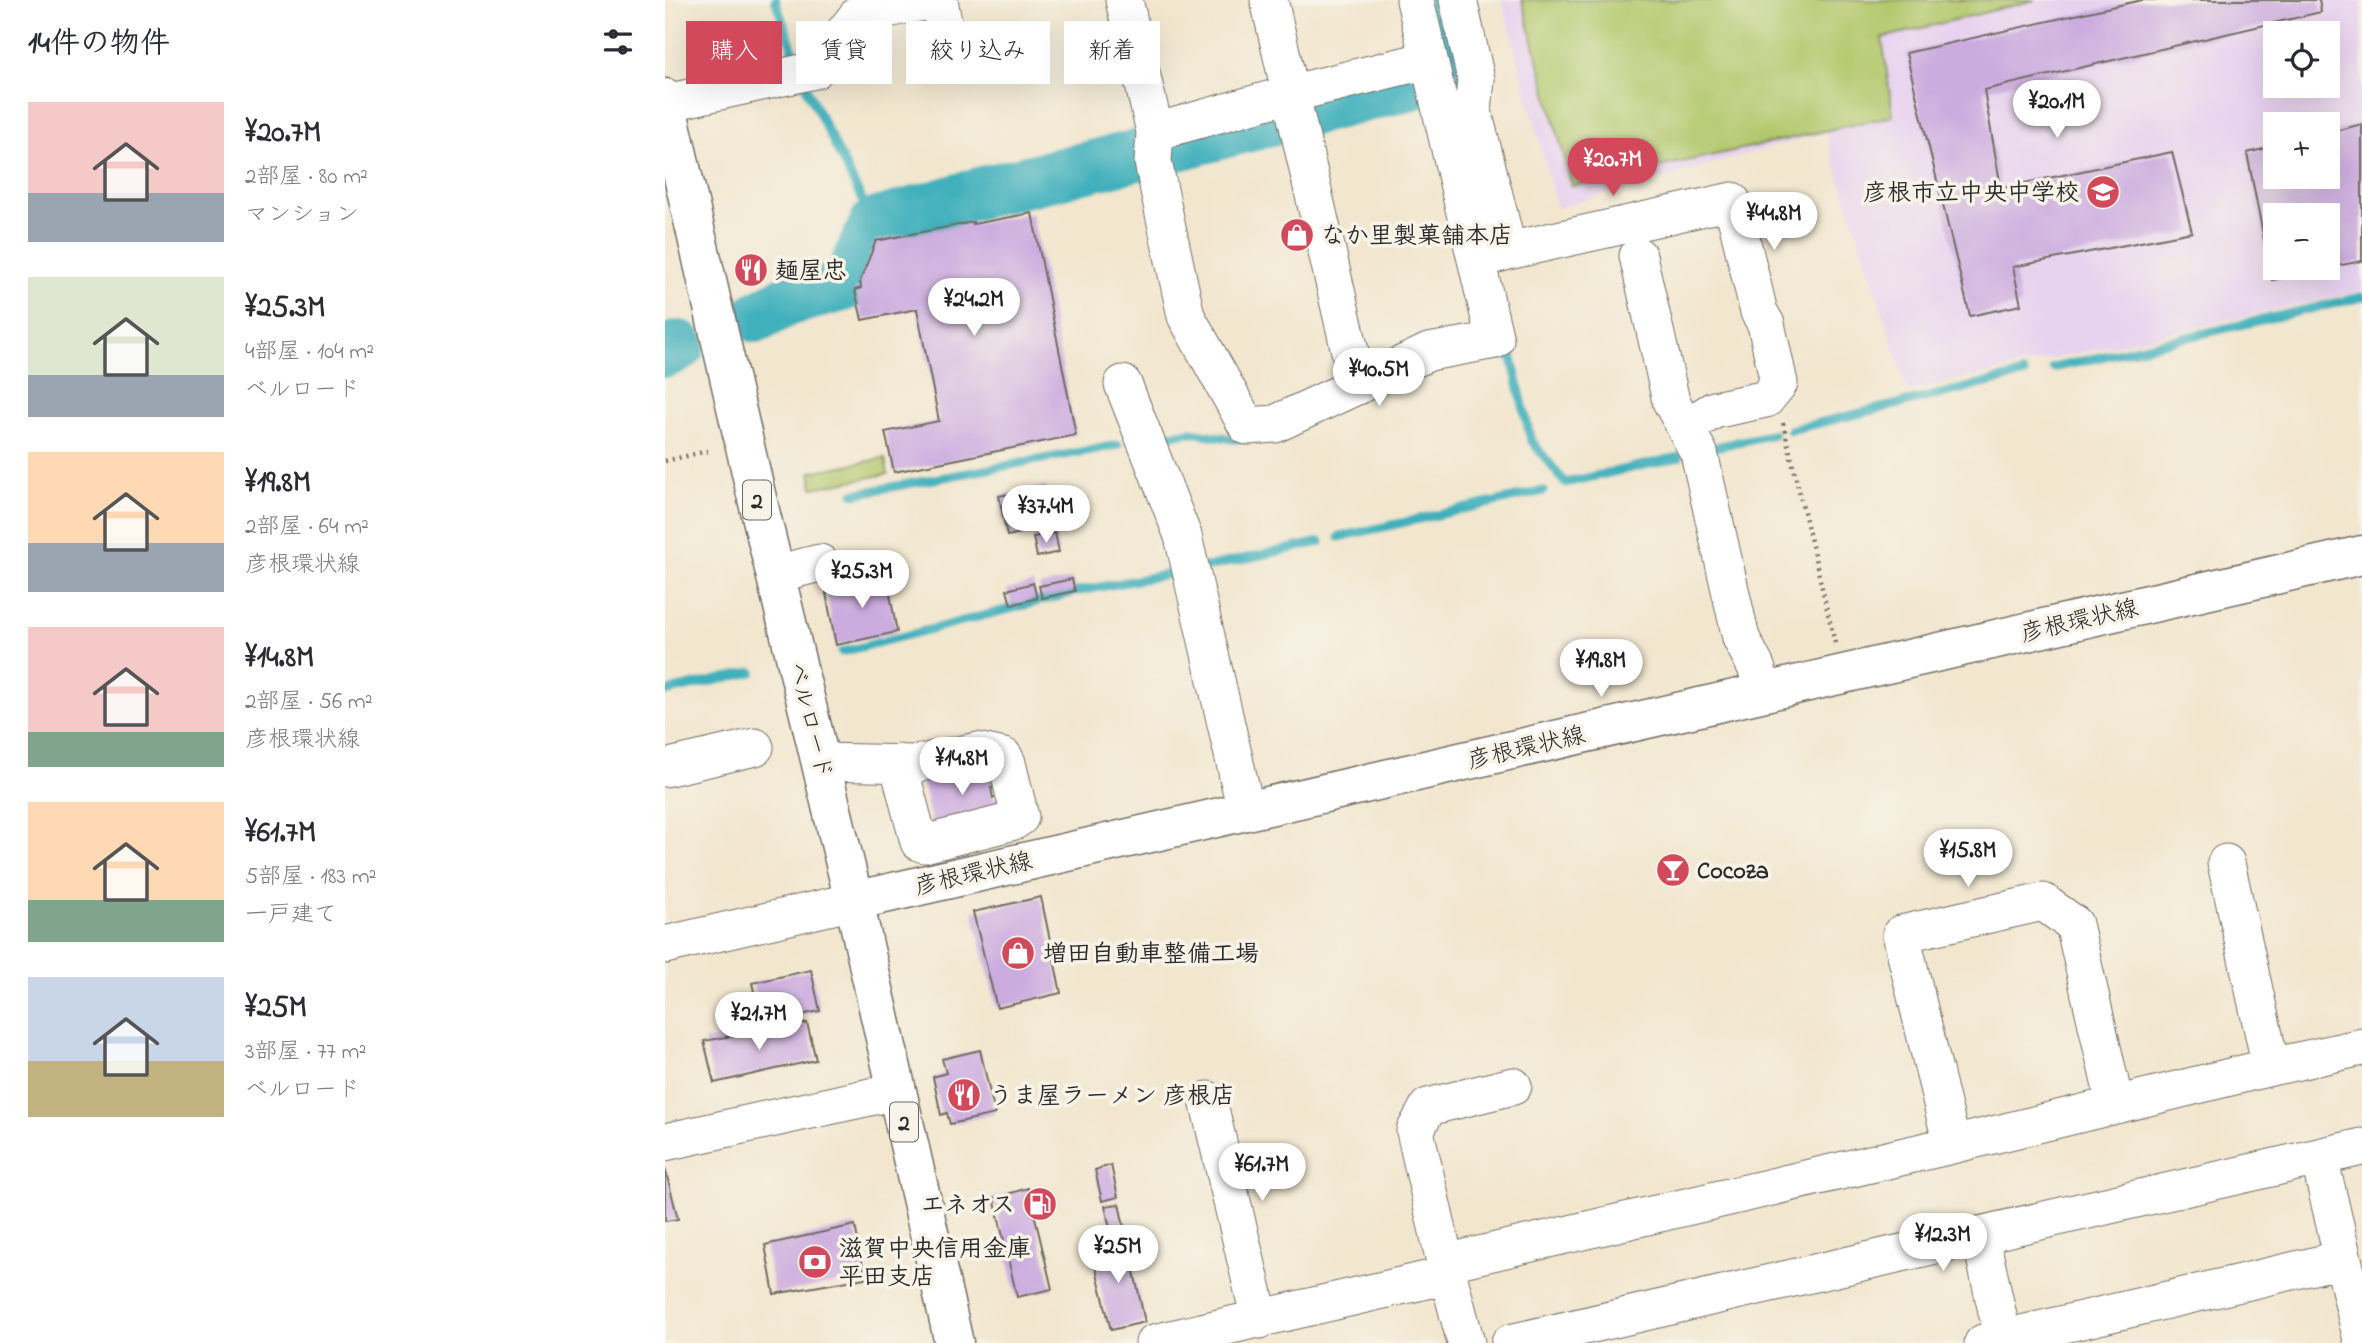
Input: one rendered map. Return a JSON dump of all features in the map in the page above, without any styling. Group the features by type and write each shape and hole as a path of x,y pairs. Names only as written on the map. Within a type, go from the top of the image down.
{"main road":[{"name":"ベルロード","path":"666,101 775,574 838,758 854,901 954,1343"},
{"name":"彦根環状線","path":"854,901 2362,555"}],"street":[{"path":"666,101 815,70 858,15 932,0"},
{"path":"939,0 943,21"},
{"path":"1124,0 1155,132 1153,162 1186,316 1247,426 1275,424 1429,352 1495,340 1492,255 1473,111 1476,79 1458,0"},
{"path":"1269,0 1358,386"},
{"path":"1415,0 1428,60 1492,255"},
{"path":"1155,132 1290,94 1428,60"},
{"path":"1492,255 1732,201 1759,312 1766,324 1779,383 1766,399 1714,410 1686,427"},
{"path":"1638,256 1671,401 1699,453 1741,638 1756,667 1764,692"},
{"path":"1123,384 1183,536 1245,811"},
{"path":"775,574 820,563"},
{"path":"665,768 755,747"},
{"path":"838,758 898,763"},
{"path":"2226,863 2271,1067"},
{"path":"665,945 854,901"},
{"path":"1952,1145 1901,934 2043,902 2074,924 2115,1104"},
{"path":"1154,1343 1252,1328 1447,1269 2115,1104 2362,1047"},
{"path":"1466,1343 1415,1131 1428,1107 1513,1086"},
{"path":"665,1142 897,1091"},
{"path":"1208,1100 1252,1328"},
{"path":"1510,1343 2362,1147"},
{"path":"2319,1157 2362,1340"},
{"path":"1980,1235 1997,1341 2343,1259"}],"path":[{"path":"1766,399 1779,406 1836,648"},
{"path":"665,461 713,450"}],"shaded area":[{"name":"彦根市立中央中学校","path":"1502,0 2362,0 2362,291 1908,391 1825,132 1557,208"}],"green space":[{"path":"1522,0 2035,0 1882,38 1893,116 1572,186"},
{"path":"885,458 888,474 813,488 810,472"}],"building":[{"path":"2142,0 2319,0 2321,12 2282,21 2263,21 2263,25 1984,90 2001,188 2172,152 2192,232 2013,267 2021,305 1970,316 1906,53"},
{"path":"2362,124 2362,261 2340,265 2340,203 2263,203 2263,234 2247,153 2263,149 2263,189 2340,189 2340,130"},
{"path":"1032,213 1076,435 894,472 885,432 939,421 917,309 862,320 855,290 861,288 860,281 876,241"},
{"path":"1045,486 1054,526 1007,536 999,496"},
{"path":"1055,533 1059,552 1037,557 1033,537"},
{"path":"886,573 897,632 836,645 826,593 849,589 848,581"},
{"path":"1072,579 1075,591 1042,598 1039,586"},
{"path":"1033,583 1037,598 1011,605 1007,590"},
{"path":"968,765 970,775 982,773 984,780 1002,775 1004,785 991,788 993,798 1012,793 1015,808 934,832 920,776"},
{"name":"増田自動車整備工場","path":"1041,897 1061,993 997,1008 973,912"},
{"path":"811,970 820,1011 762,1023 752,983"},
{"path":"807,1023 816,1060 714,1083 704,1041"},
{"name":"うま屋ラーメン 彦根店","path":"980,1050 995,1114 950,1124 947,1113 941,1115 933,1077 946,1073 942,1059"},
{"path":"1111,1165 1118,1197 1102,1201 1095,1170"},
{"path":"665,1168 678,1219 665,1221"},
{"path":"1028,1188 1052,1289 1017,1297 994,1198"},
{"path":"1119,1204 1125,1231 1111,1233 1105,1206"},
{"name":"滋賀中央信用金庫 平田支店","path":"855,1225 865,1278 774,1294 765,1245"},
{"path":"1127,1240 1145,1322 1111,1330 1091,1248"}],"waterway":[{"path":"775,0 796,58"},
{"path":"1434,0 1451,73 1442,76"},
{"path":"1304,112 1419,82"},
{"path":"806,87 867,210 884,221"},
{"path":"1166,148 1283,117"},
{"path":"757,317 788,300 843,286 848,282 875,224 990,190 1142,154"},
{"path":"2053,368 2362,297"},
{"path":"665,352 679,346"},
{"path":"1494,357 1511,354 1531,440 1565,483 1679,457"},
{"path":"1790,430 2024,374"},
{"path":"1162,436 1191,432 1234,439 1247,438"},
{"path":"1715,447 1774,434"},
{"path":"854,494 1118,445"},
{"path":"1339,537 1543,491"},
{"path":"1198,569 1320,542"},
{"path":"842,652 1079,591 1184,571"},
{"path":"665,692 752,672"}],"place":[{"name":"彦根市立中央中学校","path":"2103,192"},
{"name":"なか里製菓舗本店","path":"1297,235"},
{"name":"麺屋忠","path":"751,270"},
{"name":"Cocoza","path":"1673,870"},
{"name":"増田自動車整備工場","path":"1018,953"},
{"name":"うま屋ラーメン 彦根店","path":"964,1095"},
{"name":"エネオス","path":"1040,1204"},
{"name":"滋賀中央信用金庫 平田支店","path":"815,1262"}]}
